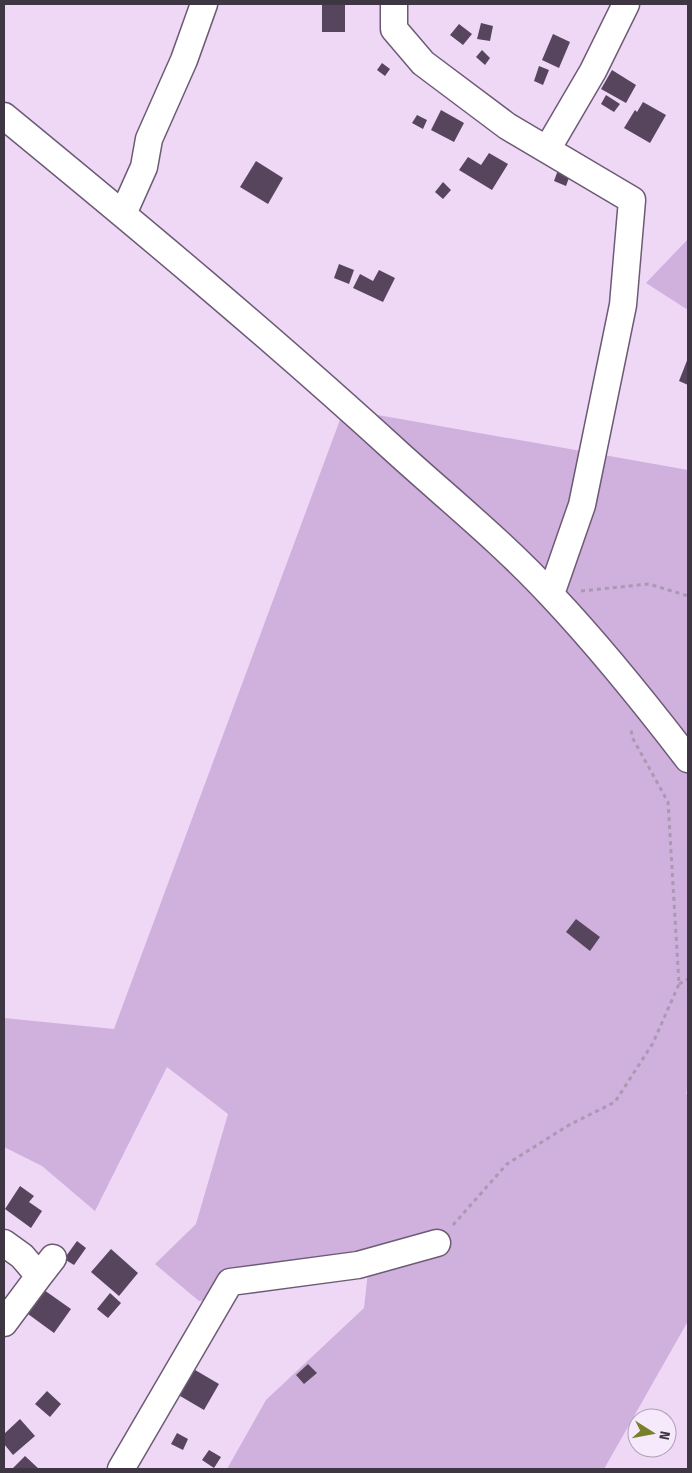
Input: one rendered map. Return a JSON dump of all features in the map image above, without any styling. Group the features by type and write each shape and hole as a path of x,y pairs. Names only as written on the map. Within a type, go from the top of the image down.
{"street":[{"path":"123,214 144,167 149,139 162,104 184,60 204,4"},
{"path":"394,4 394,29 423,63 507,126 548,148 632,200 623,305 582,505 551,594"},
{"path":"548,148 592,71 626,4"},
{"path":"4,116 123,214 339,399 551,594 628,680 688,759"},
{"path":"4,1243 22,1256 46,1267 4,1323"},
{"path":"122,1469 230,1282 358,1265 437,1243"}],"path":[{"path":"551,594 649,584 688,596"},
{"path":"437,1243 507,1164 569,1125 615,1102 653,1043 680,984 668,802 632,737 630,718"},
{"path":"680,984 688,979"}],"shaded area":[{"path":"688,239 688,310 646,283"},
{"path":"344,409 688,470 688,1088 686,1093 688,1095 688,1321 639,1408 627,1408 627,1428 604,1469 227,1469 266,1400 364,1308 368,1272 199,1301 155,1264 196,1224 228,1114 167,1067 95,1211 42,1166 4,1147 4,1018 114,1029"}],"building":[{"path":"322,5 345,5 345,32 322,32"},
{"path":"481,23 493,26 490,41 477,39"},
{"path":"459,24 472,34 463,45 450,35"},
{"path":"553,34 570,42 559,68 542,60"},
{"path":"482,50 490,58 485,65 476,57"},
{"path":"382,63 390,69 385,76 377,70"},
{"path":"539,66 549,70 543,85 534,81"},
{"path":"612,70 636,85 626,103 601,89"},
{"path":"606,95 620,104 614,112 601,104"},
{"path":"643,102 666,115 650,143 624,128 635,110 637,112"},
{"path":"441,110 464,123 454,142 431,130"},
{"path":"417,115 427,120 423,129 412,123"},
{"path":"489,153 508,164 492,190 459,170 468,157 481,165"},
{"path":"256,161 283,178 268,204 240,187"},
{"path":"558,170 570,175 566,186 554,181"},
{"path":"443,182 451,190 443,199 435,192"},
{"path":"339,264 354,270 349,284 334,278"},
{"path":"379,270 395,278 383,302 353,288 360,274 373,281"},
{"path":"688,358 688,385 679,381"},
{"path":"576,919 600,937 590,951 566,932"},
{"path":"20,1186 34,1196 29,1202 42,1211 31,1228 5,1209"},
{"path":"77,1241 86,1248 74,1265 64,1259"},
{"path":"111,1249 138,1273 119,1296 91,1272"},
{"path":"44,1290 71,1309 54,1333 28,1314"},
{"path":"110,1293 121,1303 108,1318 97,1309"},
{"path":"308,1364 317,1373 304,1384 296,1375"},
{"path":"190,1367 219,1384 204,1410 175,1393"},
{"path":"47,1391 61,1404 50,1417 35,1404"},
{"path":"20,1419 35,1436 13,1455 4,1444 4,1434"},
{"path":"177,1433 188,1439 183,1450 171,1444"},
{"path":"209,1450 221,1457 214,1468 202,1460"},
{"path":"25,1456 39,1469 12,1469"}]}
